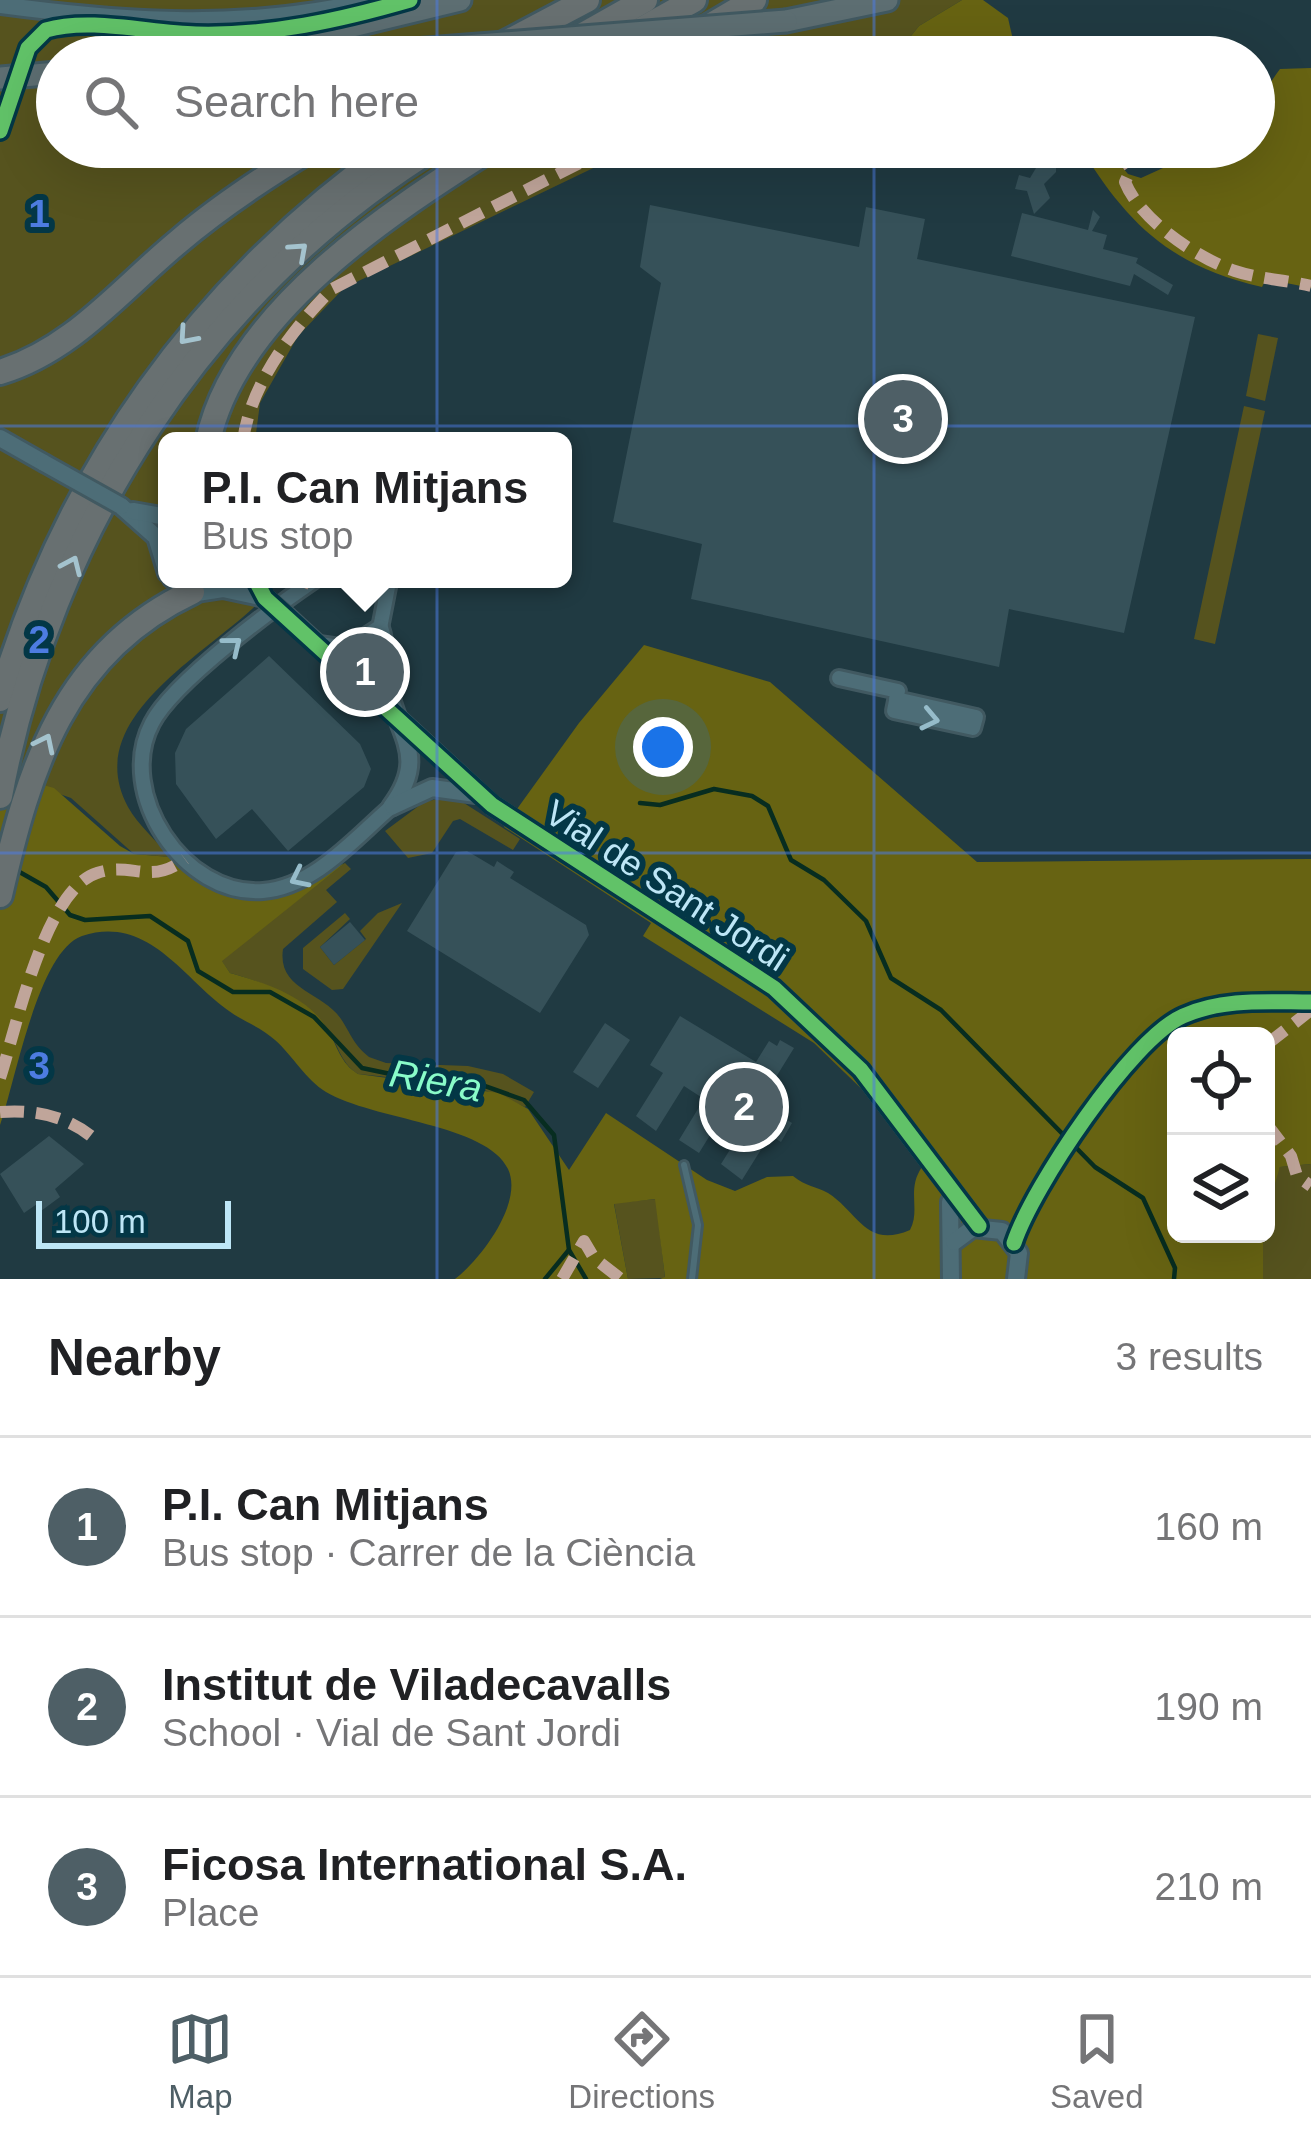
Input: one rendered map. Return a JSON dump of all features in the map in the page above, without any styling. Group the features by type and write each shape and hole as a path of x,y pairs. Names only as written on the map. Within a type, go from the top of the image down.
{"highway":[{"path":"519,36 587,0"},
{"path":"558,36 621,0"},
{"path":"581,36 645,0"},
{"path":"630,36 694,0"},
{"path":"693,36 754,0"},
{"path":"0,372 74,334 176,244 280,168"},
{"path":"0,699 34,593 62,532 136,403 176,348 266,249 368,168"},
{"path":"0,796 20,709 55,603 98,512 146,430 193,364 291,258 404,168"},
{"path":"211,432 224,395 286,306 383,223 463,168"},
{"path":"0,895 24,790 71,694 166,605 174,588"}],"main road":[{"path":"311,36 460,0"},
{"path":"594,36 787,21 887,0"},
{"path":"0,78 36,75"}],"street":[{"path":"0,5 129,20 233,21 283,18 372,0"},
{"path":"3,441 125,508 158,543"},
{"path":"125,508 158,515"},
{"path":"240,588 266,598"},
{"path":"260,588 266,598"},
{"path":"305,588 163,706 142,754 148,805 198,872 225,885 262,891 312,874 392,807 432,788 483,796"},
{"path":"391,588 380,628 388,689 412,769 392,807"},
{"name":"Vial de Sant Jordi","path":"266,598 483,796 578,864 774,988 861,1070 950,1196 1014,1243"},
{"path":"318,644 347,649 380,628"},
{"path":"839,678 898,691 896,699 894,711 974,728 976,717 896,699"},
{"path":"1016,1279 1020,1259 1014,1243 1025,1208 1136,1050 1184,1015 1233,1003 1311,1002"},
{"path":"950,1196 954,1242 947,1264 951,1279"},
{"path":"954,1242 1025,1208"}],"lane":[{"path":"684,1165 698,1225 692,1279"}],"shaded area":[{"path":"0,0 962,0 911,36 36,36 36,168 593,168 344,288 298,336 260,403 256,432 158,432 158,588 272,588 166,681 140,709 123,739 117,772 128,807 170,857 134,854 71,798 0,773"},
{"path":"962,0 983,0 1008,18 1012,36 911,36"},
{"path":"1311,68 1311,288 1266,279 1262,287 1177,254 1135,220 1094,168 1123,168 1141,178 1163,168 1275,168 1275,76 1280,69"},
{"path":"1258,334 1278,338 1265,401 1246,396"},
{"path":"1244,406 1265,411 1215,644 1194,639"},
{"path":"644,645 770,682 977,862 1311,859 1311,1164 1280,1167 1275,1183 1275,1027 1167,1027 1167,1243 1263,1243 1263,1279 660,1279 665,1277 655,1199 614,1204 628,1279 455,1279 487,1245 505,1214 511,1183 508,1169 496,1154 454,1132 371,1110 326,1092 270,1035 229,1011 164,954 127,934 82,936 66,947 53,966 30,1020 0,1125 0,773 54,788 120,846 134,854 170,857 201,884 237,898 278,897 345,863 222,961 230,973 283,992 308,1007 358,1074 499,1093 528,1109 569,1170 606,1113 707,1180 735,1191 767,1177 793,1176 828,1193 873,1232 895,1235 910,1230 915,1184 922,1167 874,1101 814,1043 643,936 651,923 504,827 579,723"},
{"path":"442,798 464,803 520,839 513,850 460,819 453,821 432,853 408,858 385,831 424,802"},
{"path":"345,863 351,869 326,890 337,902 283,949 287,973 333,1010 369,1057 386,1063 468,1066 503,1074 534,1092 525,1107 475,1086 358,1074 325,1025 305,1006 230,973 221,960"},
{"path":"402,903 343,989 332,990 303,969 303,948 345,913 350,919 320,947 334,965 366,939 360,931 378,913"},
{"path":"1311,1164 1311,1279 1263,1279 1262,1243 1275,1243 1275,1181 1280,1167"},
{"path":"656,1199 665,1278 628,1279 614,1203"}],"building":[{"path":"1036,168 1056,168 1044,184 1050,198 1034,214 1027,191 1015,189 1019,175 1030,178"},
{"path":"650,205 859,247 866,207 925,219 917,259 1195,317 1124,633 1009,609 999,667 691,599 702,544 613,522 661,283 640,267"},
{"path":"1093,210 1100,217 1092,231 1107,235 1103,249 1138,258 1136,263 1173,285 1168,295 1134,274 1130,286 1011,256 1022,213 1088,230"},
{"path":"269,656 360,744 371,769 364,787 288,851 252,809 216,839 176,784 175,753 186,729"},
{"path":"467,851 494,867 497,861 514,872 510,878 586,925 589,935 540,1013 407,931 456,852"},
{"path":"350,922 365,940 334,965 320,947"},
{"path":"680,1016 756,1062 769,1041 777,1046 780,1040 794,1048 760,1103 792,1123 781,1142 770,1135 742,1180 721,1164 746,1124 725,1111 699,1153 679,1140 704,1099 684,1086 656,1131 636,1116 663,1073 650,1065"},
{"path":"605,1023 630,1040 598,1088 573,1072"},
{"path":"49,1136 84,1164 55,1189 60,1197 41,1211 37,1204 24,1213 0,1174"}],"waterway":[{"path":"640,803 660,805 714,789 752,796 768,806 791,860 824,880 866,921 891,978 941,1010 1095,1167 1143,1198 1175,1268 1174,1279"},
{"name":"Riera","path":"16,870 46,887 70,915 85,920 150,916 188,941 198,971 233,992 270,992 314,1017 362,1068 405,1077 457,1076 524,1100 554,1135 569,1250 586,1279"},
{"path":"545,1279 568,1251"}],"marked path":[{"path":"245,432 254,399 276,359 332,289 570,168"},
{"path":"1130,168 1125,182 1132,196 1171,236 1235,271 1311,286"},
{"path":"0,1078 35,963 62,905 79,884 109,870 161,871 185,859"},
{"path":"1275,1038 1311,1010"},
{"path":"0,1112 53,1116 98,1142"},
{"path":"1275,1135 1291,1156 1297,1176 1311,1186"},
{"path":"562,1279 584,1241 594,1258 621,1279"}],"cycle path":[{"path":"40,36 46,30 82,25 196,34 251,32 331,20 410,0"},
{"path":"0,131 28,48 36,40"},
{"path":"260,588 265,598 492,805 774,988 861,1070 979,1226"},
{"path":"1014,1243 1041,1188 1086,1117 1137,1053 1162,1030 1183,1016 1214,1006 1311,1002"}],"place":[{"name":"Ficosa International S.A.","path":"903,419"},
{"name":"P.I. Can Mitjans","path":"365,672"},
{"name":"Institut de Viladecavalls","path":"744,1107"}]}
